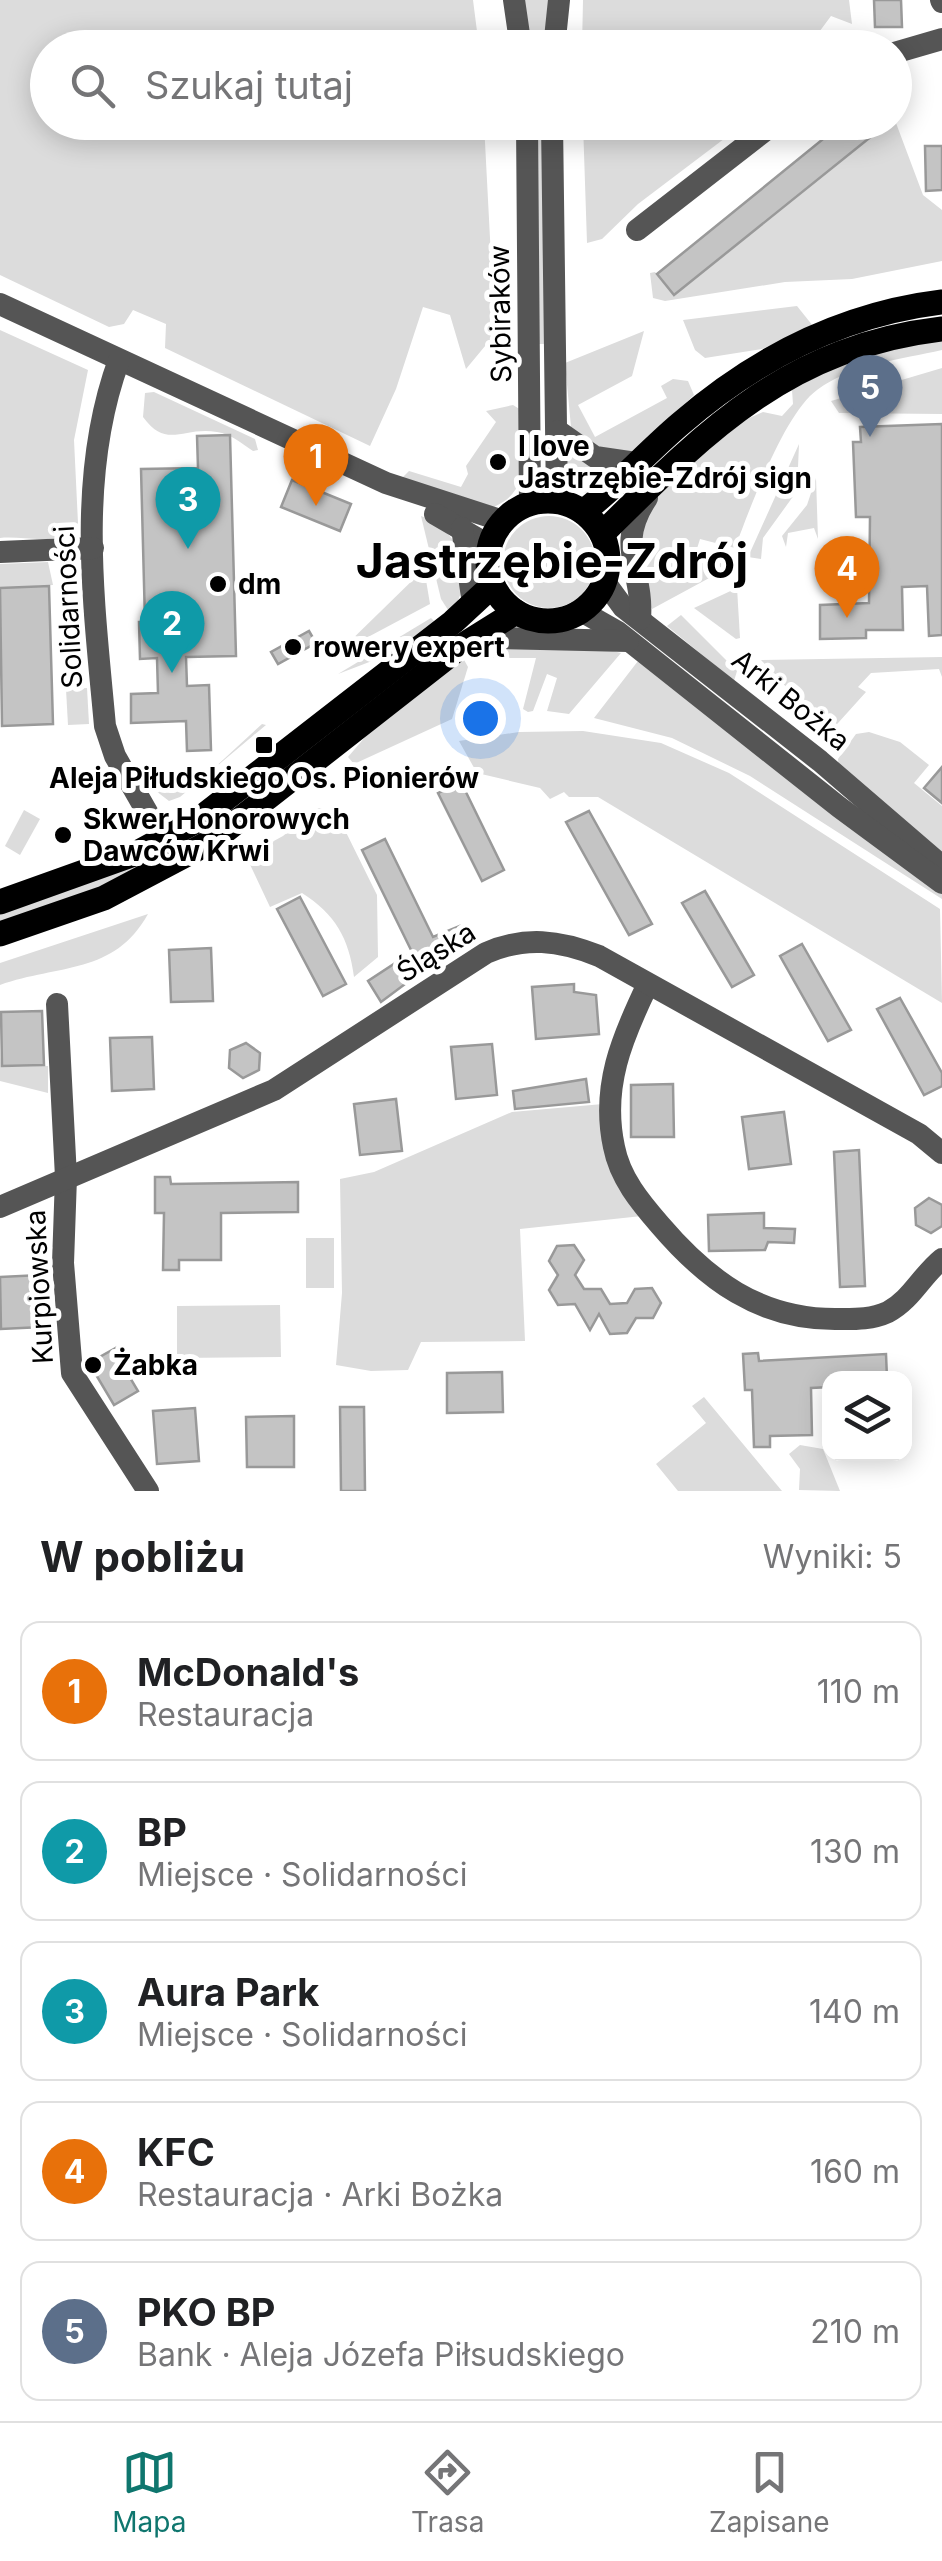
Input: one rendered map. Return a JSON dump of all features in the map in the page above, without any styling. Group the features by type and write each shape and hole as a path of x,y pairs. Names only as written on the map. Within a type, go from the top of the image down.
{"main road":[{"path":"583,512 721,389 779,353 840,326 942,302"},
{"path":"602,534 736,408 793,374 868,343 942,329"},
{"path":"557,502 583,512 602,534 608,566 604,581 581,611 542,620 516,612 493,586 490,546 503,521 530,504 557,502"},
{"path":"0,902 90,872 198,820 493,586"},
{"path":"0,934 104,898 212,841 481,633 516,612"}],"street":[{"path":"514,0 518,30"},
{"path":"556,30 559,0"},
{"path":"912,47 942,39"},
{"name":"Sybiraków","path":"527,140 530,504"},
{"name":"Sybiraków","path":"552,140 557,502"},
{"path":"637,230 753,140"},
{"path":"0,304 386,483 490,546"},
{"name":"Solidarności","path":"120,360 96,436 93,548 105,726 115,756 163,840"},
{"path":"558,431 596,457 636,463"},
{"path":"640,619 642,601 630,562 634,518 673,464"},
{"path":"386,483 503,521"},
{"path":"462,528 473,604"},
{"path":"0,552 93,548"},
{"name":"Arki Bożka","path":"604,581 623,607 820,761 942,866"},
{"name":"Arki Bożka","path":"581,611 628,641 942,883"},
{"path":"481,633 500,638 628,641"},
{"name":"Śląska","path":"0,1207 274,1090 486,953 514,941 577,947 859,1100 919,1134 942,1153"},
{"path":"648,986 620,1042 612,1072 614,1150 633,1194 712,1280 780,1312 806,1318 860,1319 887,1312 901,1303 942,1259"},
{"path":"57,1004 66,1177"},
{"name":"Kurpiowska","path":"66,1177 63,1264 72,1374 148,1491"}],"shaded area":[{"path":"0,0 473,0 477,30 30,30 30,140 485,140 495,334 466,369 450,315 423,307 396,389 370,446 165,348 166,324 133,310 124,324 109,327 0,275"},
{"path":"523,0 550,0 547,30 527,30"},
{"path":"583,0 849,0 852,24 831,16 821,30 582,30"},
{"path":"534,140 544,140 547,344 539,344"},
{"path":"584,140 723,140 638,204 602,239 587,243"},
{"path":"857,140 902,140 923,195 942,210 942,261 852,279 785,282 665,301 653,298 650,273 655,272 672,292"},
{"path":"797,306 813,326 762,349 705,358 695,350 683,320"},
{"path":"0,330 88,370 74,440 78,523 63,536 0,538"},
{"path":"644,331 632,376 578,405 595,437 667,398 661,386 673,379 688,381 694,395 635,451 608,454 571,427 565,363"},
{"path":"942,338 942,350 845,374 817,390 792,419 781,440 735,548 700,539 695,555 727,565 724,570 652,609 643,592 637,528 656,489 747,419 763,412 782,416 793,404 792,390 844,361"},
{"path":"942,368 942,414 839,413 831,401"},
{"path":"154,392 255,439 258,450 217,432 160,432 143,417 145,393"},
{"path":"513,405 521,410 523,467 516,490 507,499 494,507 401,479 409,471 461,487 468,474 466,466 496,422 486,411"},
{"path":"565,443 616,469 594,492 573,493 567,487"},
{"path":"799,444 797,491 763,538 761,559 748,557"},
{"path":"816,478 818,539 814,528 788,533 786,547 782,536 807,505"},
{"path":"421,516 447,533 461,557 463,585 450,613 441,599"},
{"path":"540,516 558,516 575,523 588,536 595,562 588,588 575,601 558,608 540,608 523,601 510,588 503,571 503,553 510,536 523,523"},
{"path":"421,550 430,604 338,653 422,571"},
{"path":"48,562 53,585 0,588 0,564"},
{"path":"737,588 740,638 736,639 694,608"},
{"path":"681,615 737,671 734,681 667,626"},
{"path":"431,618 436,623 398,651 338,674"},
{"path":"517,645 600,648 621,653 569,714 547,711 557,678 547,674 533,711 528,712 523,709 536,658 483,658 481,652"},
{"path":"942,657 942,677 939,669 871,673 858,687 866,692 829,733 761,660"},
{"path":"463,658 468,667 452,719 354,764 348,757 372,729"},
{"path":"638,661 942,890 942,899 750,776 672,738 594,718"},
{"path":"87,688 89,724 68,725 66,689"},
{"path":"262,724 266,725 180,797 169,801 156,791 212,770"},
{"path":"583,731 661,743 729,773 940,909 942,1003 598,797 569,797 564,792 550,799 540,788 477,773 459,741 519,732"},
{"path":"869,732 900,742 929,765 914,783 942,806 942,856 839,768 838,759 856,734"},
{"path":"318,808 336,812 377,895 378,957 354,977 344,939 332,919 302,893 270,907 246,856 283,836"},
{"path":"24,810 40,819 20,855 5,846"},
{"path":"199,830 203,838 105,888 0,925 0,913"},
{"path":"148,914 134,934 102,958 0,985 0,963"},
{"path":"0,1051 1,1067 48,1066 48,1093 0,1081"},
{"path":"603,1104 642,1216 520,1229 525,1341 421,1342 408,1370 371,1371 336,1365 342,1293 340,1179 374,1172 512,1112"},
{"path":"306,1238 334,1238 334,1288 306,1288"},
{"path":"280,1305 281,1357 177,1358 177,1306"},
{"path":"704,1397 782,1491 678,1491 656,1464 706,1423 692,1406"},
{"path":"800,1445 822,1449 822,1461 828,1461 840,1491 799,1490 800,1469 789,1454"}],"building":[{"path":"874,0 901,0 902,27 875,27"},
{"path":"822,140 867,140 674,295 657,274"},
{"path":"925,146 942,146 942,190 926,191"},
{"path":"942,424 942,635 929,636 927,586 902,587 903,630 866,630 866,638 820,639 820,605 869,603 870,517 856,517 853,442 861,442 860,427"},
{"path":"230,435 236,656 186,657 187,686 209,685 211,750 187,751 186,721 131,723 131,694 158,693 157,658 140,659 139,622 145,622 141,469 198,468 197,436"},
{"path":"292,480 351,504 340,531 281,507"},
{"path":"49,586 53,724 2,726 0,588"},
{"name":"rowery expert","path":"309,631 316,643 278,664 271,652"},
{"path":"942,767 942,803 924,788"},
{"path":"461,782 504,870 482,881 438,793"},
{"path":"589,811 652,924 629,935 566,822"},
{"path":"385,839 433,937 460,926 465,938 436,951 440,958 381,1002 368,981 412,952 362,850"},
{"path":"705,891 754,975 732,987 682,903"},
{"path":"300,897 346,984 323,996 277,909"},
{"path":"802,944 851,1030 828,1041 780,956"},
{"path":"211,948 213,1001 171,1002 169,950"},
{"path":"574,984 574,992 596,995 599,1034 536,1039 532,987"},
{"path":"900,998 942,1073 942,1086 924,1095 877,1009"},
{"path":"42,1011 44,1065 2,1066 1,1012"},
{"path":"152,1037 154,1089 112,1091 110,1038"},
{"path":"246,1043 260,1053 259,1070 243,1078 229,1068 230,1050"},
{"path":"492,1044 497,1095 456,1099 451,1047"},
{"path":"586,1079 589,1102 515,1109 513,1091"},
{"path":"673,1084 674,1137 631,1137 631,1085"},
{"path":"396,1099 402,1151 360,1155 354,1104"},
{"path":"784,1112 791,1164 749,1169 742,1117"},
{"path":"859,1150 865,1286 840,1287 834,1152"},
{"path":"155,1177 170,1177 171,1184 298,1182 298,1212 221,1213 221,1260 179,1260 179,1270 163,1270 164,1213 155,1213"},
{"path":"929,1198 942,1205 942,1226 931,1233 916,1225 915,1208"},
{"path":"764,1213 764,1228 795,1229 794,1243 768,1242 765,1250 709,1251 708,1215"},
{"path":"574,1245 584,1260 575,1275 584,1289 601,1289 610,1304 627,1303 635,1289 652,1288 661,1303 653,1318 636,1318 627,1333 610,1334 599,1314 590,1330 575,1304 558,1305 549,1290 558,1275 549,1261 557,1246"},
{"path":"40,1275 42,1327 1,1329 0,1277"},
{"path":"121,1345 127,1357 120,1361 138,1391 114,1405 89,1363"},
{"path":"758,1353 759,1361 886,1354 887,1371 822,1371 822,1387 811,1388 812,1435 770,1436 770,1447 754,1447 752,1390 745,1390 743,1354"},
{"path":"502,1372 503,1412 447,1413 447,1373"},
{"path":"340,1407 364,1407 365,1491 341,1491"},
{"path":"195,1408 199,1461 157,1464 153,1411"},
{"path":"294,1416 294,1467 247,1467 246,1417"}],"place":[{"name":"PKO BP","path":"870,437"},
{"name":"I love Jastrzębie-Zdrój sign","path":"498,462"},
{"name":"McDonald's","path":"316,506"},
{"name":"Aura Park","path":"188,549"},
{"name":"dm","path":"218,584"},
{"name":"KFC","path":"847,618"},
{"name":"rowery expert","path":"293,647"},
{"name":"BP","path":"172,673"},
{"name":"Aleja Piłudskiego Os. Pionierów","path":"264,745"},
{"name":"Skwer Honorowych Dawców Krwi","path":"63,835"},
{"name":"Żabka","path":"93,1365"}],"district":[{"name":"Jastrzębie-Zdrój","path":"552,560"}]}
